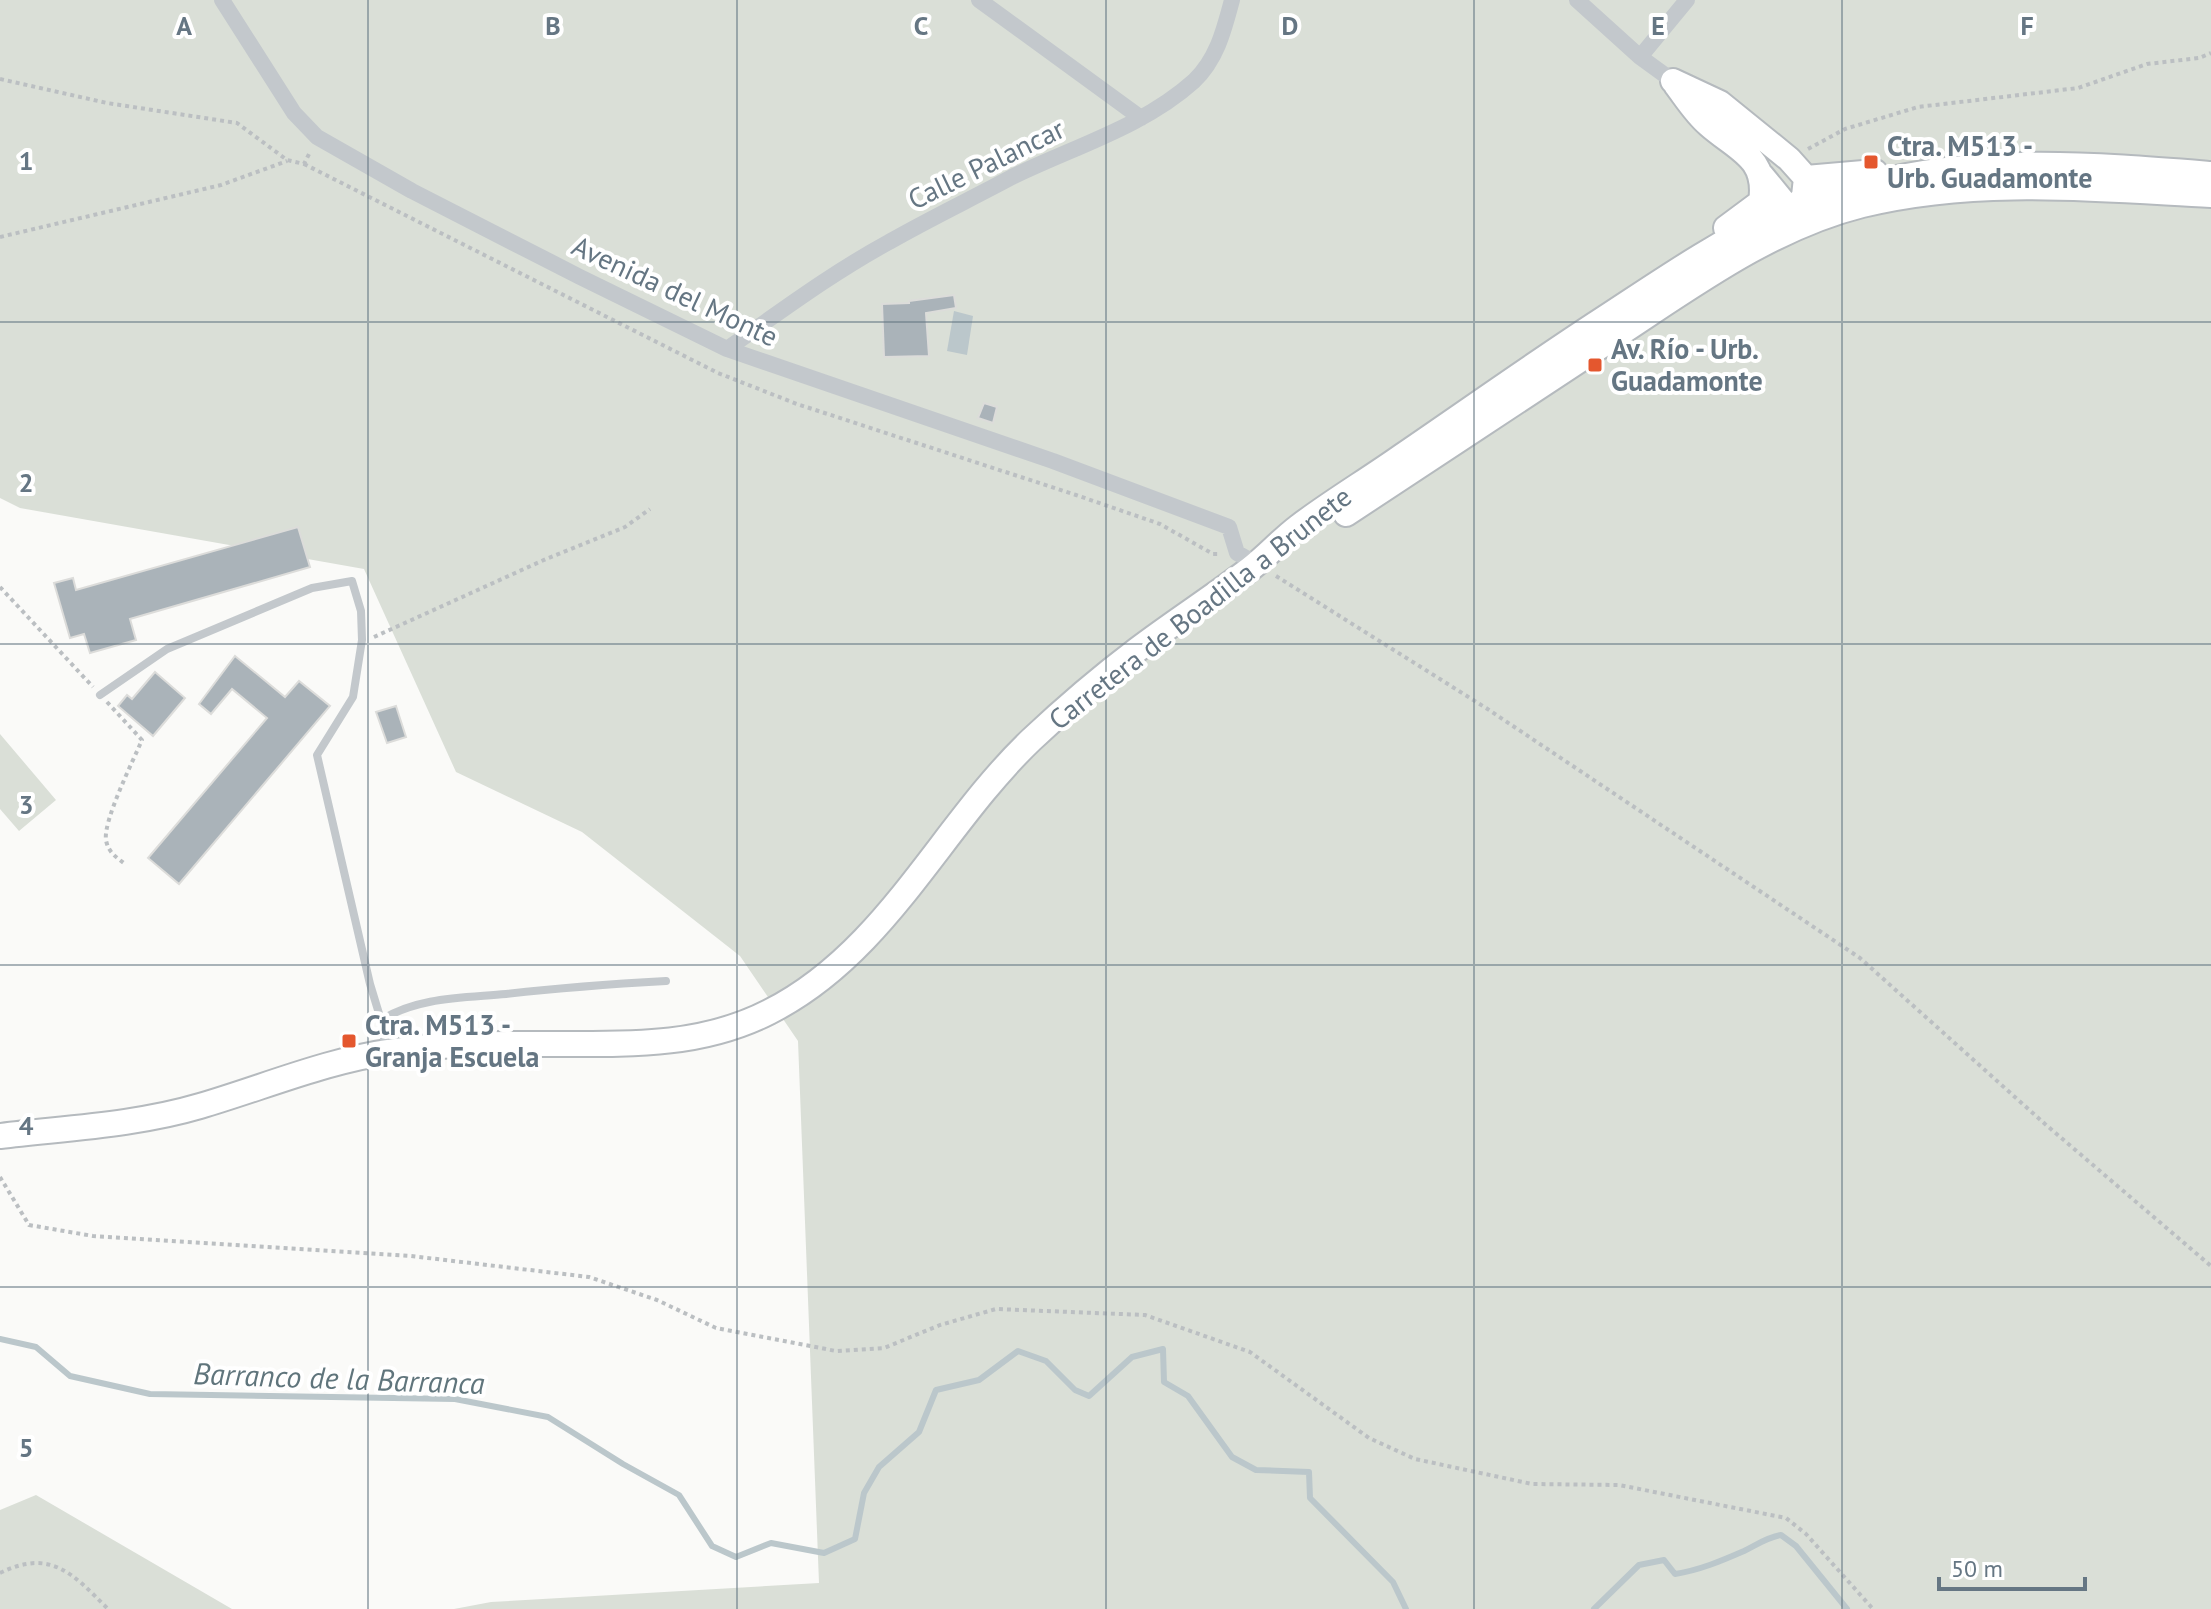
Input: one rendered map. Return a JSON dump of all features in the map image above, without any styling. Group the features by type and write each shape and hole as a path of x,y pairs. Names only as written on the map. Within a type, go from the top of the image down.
{"main road":[{"path":"1485,422 1513,393 1716,261 1785,192 1784,154 1720,103 1673,81"},
{"path":"1673,81 1705,122 1785,192 1888,191 1992,180 2128,183 2182,194"},
{"path":"1784,154 1785,192"},
{"path":"1556,350 1591,318 1785,192 1870,172 1954,160 2040,155 2126,158 2211,167"},
{"name":"Carretera de Boadilla a Brunete","path":"0,1136 155,1117 198,1107 322,1066 386,1052 449,1044 634,1045 675,1041 750,1021 823,978 855,951 880,924 997,776 1081,694 1139,648 1257,564 1297,528 1556,350 1742,233 1785,192 1876,183 1974,168 2110,167 2211,174"},
{"path":"1257,564 1304,542 1727,265 1784,234 1834,213 1914,195 1995,187 2211,195"}],"street":[{"name":"Avenida del Monte","path":"222,0 294,113 317,137 412,191 727,349 1053,461 1229,527 1237,553 1257,564"},
{"path":"979,0 1141,118"},
{"name":"Calle Palancar","path":"727,349 822,282 888,242 1016,176 1141,118 1193,81 1211,62 1232,0"},
{"path":"1577,0 1640,57 1673,81"},
{"path":"1640,57 1687,0"}],"lane":[{"path":"100,695 167,649 312,588 352,581 361,611 362,640 353,697 317,755 386,1052"},
{"path":"381,1020 395,1011 423,1002 666,981"}],"path":[{"path":"1784,154 1845,129 1918,107 2078,88 2147,64 2199,58 2211,53"},
{"path":"0,79 107,103 237,123 287,160 304,164 317,137"},
{"path":"0,237 221,185 287,160"},
{"path":"362,640 376,637 478,589 625,527 650,509"},
{"path":"1257,564 1486,708 1860,958 2045,1124 2211,1266"},
{"path":"0,587 142,740 108,822 105,838 111,853 125,864"},
{"path":"0,1177 29,1225 93,1236 411,1256 589,1277 657,1300 716,1328 836,1351 884,1348 940,1325 996,1309 1145,1315 1250,1352 1369,1438 1415,1459 1532,1484 1619,1485 1786,1518 1806,1534 1873,1609"},
{"path":"0,1573 18,1564 44,1562 75,1576 108,1609"}],"shaded area":[{"path":"0,0 2211,0 2211,1609 454,1609 491,1602 819,1583 798,1041 740,956 582,832 456,772 364,569 20,508 0,498"},
{"path":"954,311 973,316 967,355 947,351"},
{"path":"0,734 56,800 19,831 0,809"},
{"path":"36,1495 232,1609 0,1609 0,1510"}],"building":[{"path":"954,295 956,308 926,313 929,356 884,357 882,304"},
{"path":"984,403 997,407 993,423 978,418"},
{"path":"298,527 310,567 130,619 136,640 90,653 84,634 70,638 54,583 73,578 76,590"},
{"path":"235,656 285,697 299,681 330,706 179,884 148,858 267,718 232,689 211,714 199,704"},
{"path":"155,672 185,698 153,736 118,706 127,695 132,699"},
{"path":"396,706 406,737 387,743 376,712"}],"waterway":[{"name":"Barranco de la Barranca","path":"0,1339 36,1347 70,1376 150,1394 455,1399 548,1417 679,1495 712,1546 736,1557 771,1543 824,1553 855,1539 864,1493 879,1467 919,1432 936,1390 979,1380 1018,1351 1046,1361 1075,1390 1089,1396 1132,1357 1163,1349 1164,1382 1188,1396 1232,1457 1256,1470 1309,1472 1310,1498 1393,1582 1406,1609"},
{"name":"Barranco de la Barranca","path":"1594,1609 1639,1565 1664,1560 1675,1574 1719,1562 1781,1535 1796,1546 1847,1609"}],"place":[{"name":"Ctra. M513 - Urb. Guadamonte","path":"1871,162"},
{"name":"Av. Río - Urb. Guadamonte","path":"1595,365"},
{"name":"Ctra. M513 - Granja Escuela","path":"349,1041"}]}
